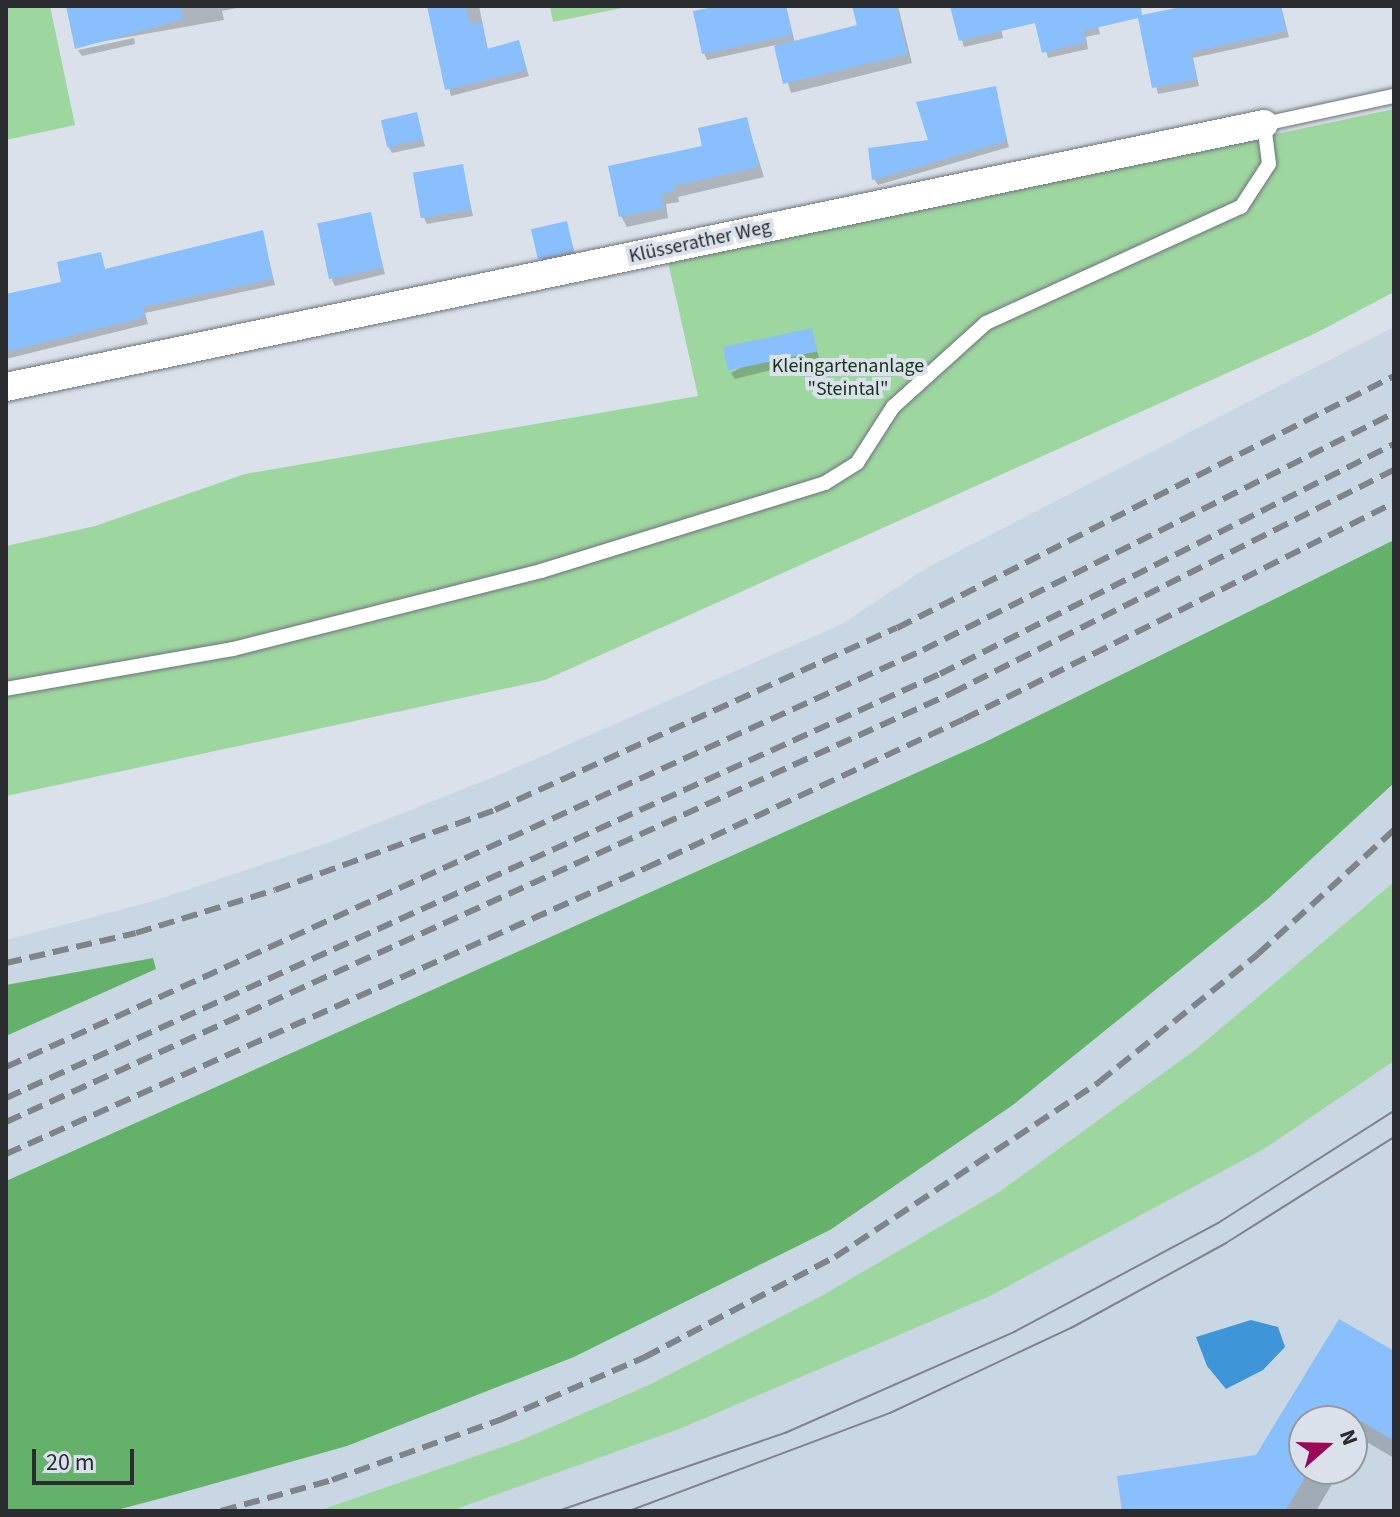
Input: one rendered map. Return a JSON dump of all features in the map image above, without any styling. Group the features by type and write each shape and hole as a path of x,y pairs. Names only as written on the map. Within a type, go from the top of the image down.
{"street":[{"name":"Klüsserather Weg","path":"6,387 1264,124"}],"lane":[{"name":"Klüsserather Weg","path":"1264,124 1394,96"},
{"path":"6,689 249,645 541,571 825,483 857,463 893,407 986,323 1241,207 1269,164 1264,124"}],"shaded area":[{"path":"1394,327 1394,540 983,743 6,1181 6,1036 156,968 153,958 6,985 6,940 150,902 330,842 506,772 842,624 928,567"},
{"path":"1394,783 1394,882 1195,1050 999,1192 823,1295 651,1384 519,1441 352,1501 318,1511 113,1511 347,1446 574,1357 830,1230 1013,1105 1269,898"},
{"path":"1394,1061 1394,1511 451,1511 682,1428 990,1296 1264,1149"}],"green space":[{"path":"6,6 50,6 75,125 6,140"},
{"path":"550,6 632,6 553,22"},
{"name":"Kleingartenanlage \"Steintal\"","path":"1394,109 1394,292 1316,333 545,680 6,796 6,546 95,526 245,474 698,396 668,262"},
{"path":"1394,540 1394,783 1269,898 1013,1105 830,1230 574,1357 347,1446 166,1497 113,1511 6,1511 6,1181 983,743"},
{"path":"1394,882 1394,1061 1264,1149 990,1296 682,1428 451,1511 318,1511 519,1441 651,1384 823,1295 999,1192 1195,1050"},
{"path":"153,958 156,969 6,1036 6,985"}],"water":[{"path":"1251,1320 1278,1327 1285,1347 1263,1370 1226,1389 1207,1366 1196,1337"}],"building":[{"path":"66,6 181,6 183,19 75,49"},
{"path":"427,6 466,6 470,24 482,22 487,49 519,40 527,70 445,90"},
{"path":"719,6 786,6 792,35 702,54 693,11"},
{"path":"852,6 896,6 908,54 783,84 774,46 857,25"},
{"path":"950,6 1141,6 1142,15 1185,6 1281,6 1286,31 1191,52 1197,79 1152,88 1138,18 1083,31 1086,42 1042,53 1035,23 959,41"},
{"path":"996,86 1007,141 872,180 868,148 928,140 916,102"},
{"path":"417,112 423,139 387,148 381,120"},
{"path":"747,117 759,167 674,186 675,191 661,194 664,208 619,217 608,166 702,146 698,128"},
{"path":"463,164 471,209 421,218 413,173"},
{"path":"371,212 383,268 329,279 317,223"},
{"path":"567,221 574,251 538,260 531,229"},
{"path":"263,230 273,279 143,307 145,317 6,352 6,294 61,282 57,262 101,252 105,269"},
{"path":"812,328 817,351 728,370 723,347"},
{"path":"1339,1319 1394,1351 1394,1441 1368,1425 1368,1405 1288,1405 1288,1485 1300,1485 1285,1511 1122,1511 1117,1476 1256,1455"}],"tram line":[{"path":"558,1511 785,1433 1014,1332 1218,1223 1394,1111"},
{"path":"629,1511 890,1413 1071,1328 1226,1243 1394,1137"}],"railway":[{"path":"6,963 136,933 275,890 495,810 897,628 1394,376"},
{"path":"6,1067 923,650 1394,413"},
{"path":"6,1098 940,674 1394,444"},
{"path":"6,1122 952,693 1394,470"},
{"path":"6,1154 646,868 964,719 1394,503"},
{"path":"221,1511 332,1480 502,1419 645,1357 835,1257 1099,1082 1258,954 1394,830"}]}
